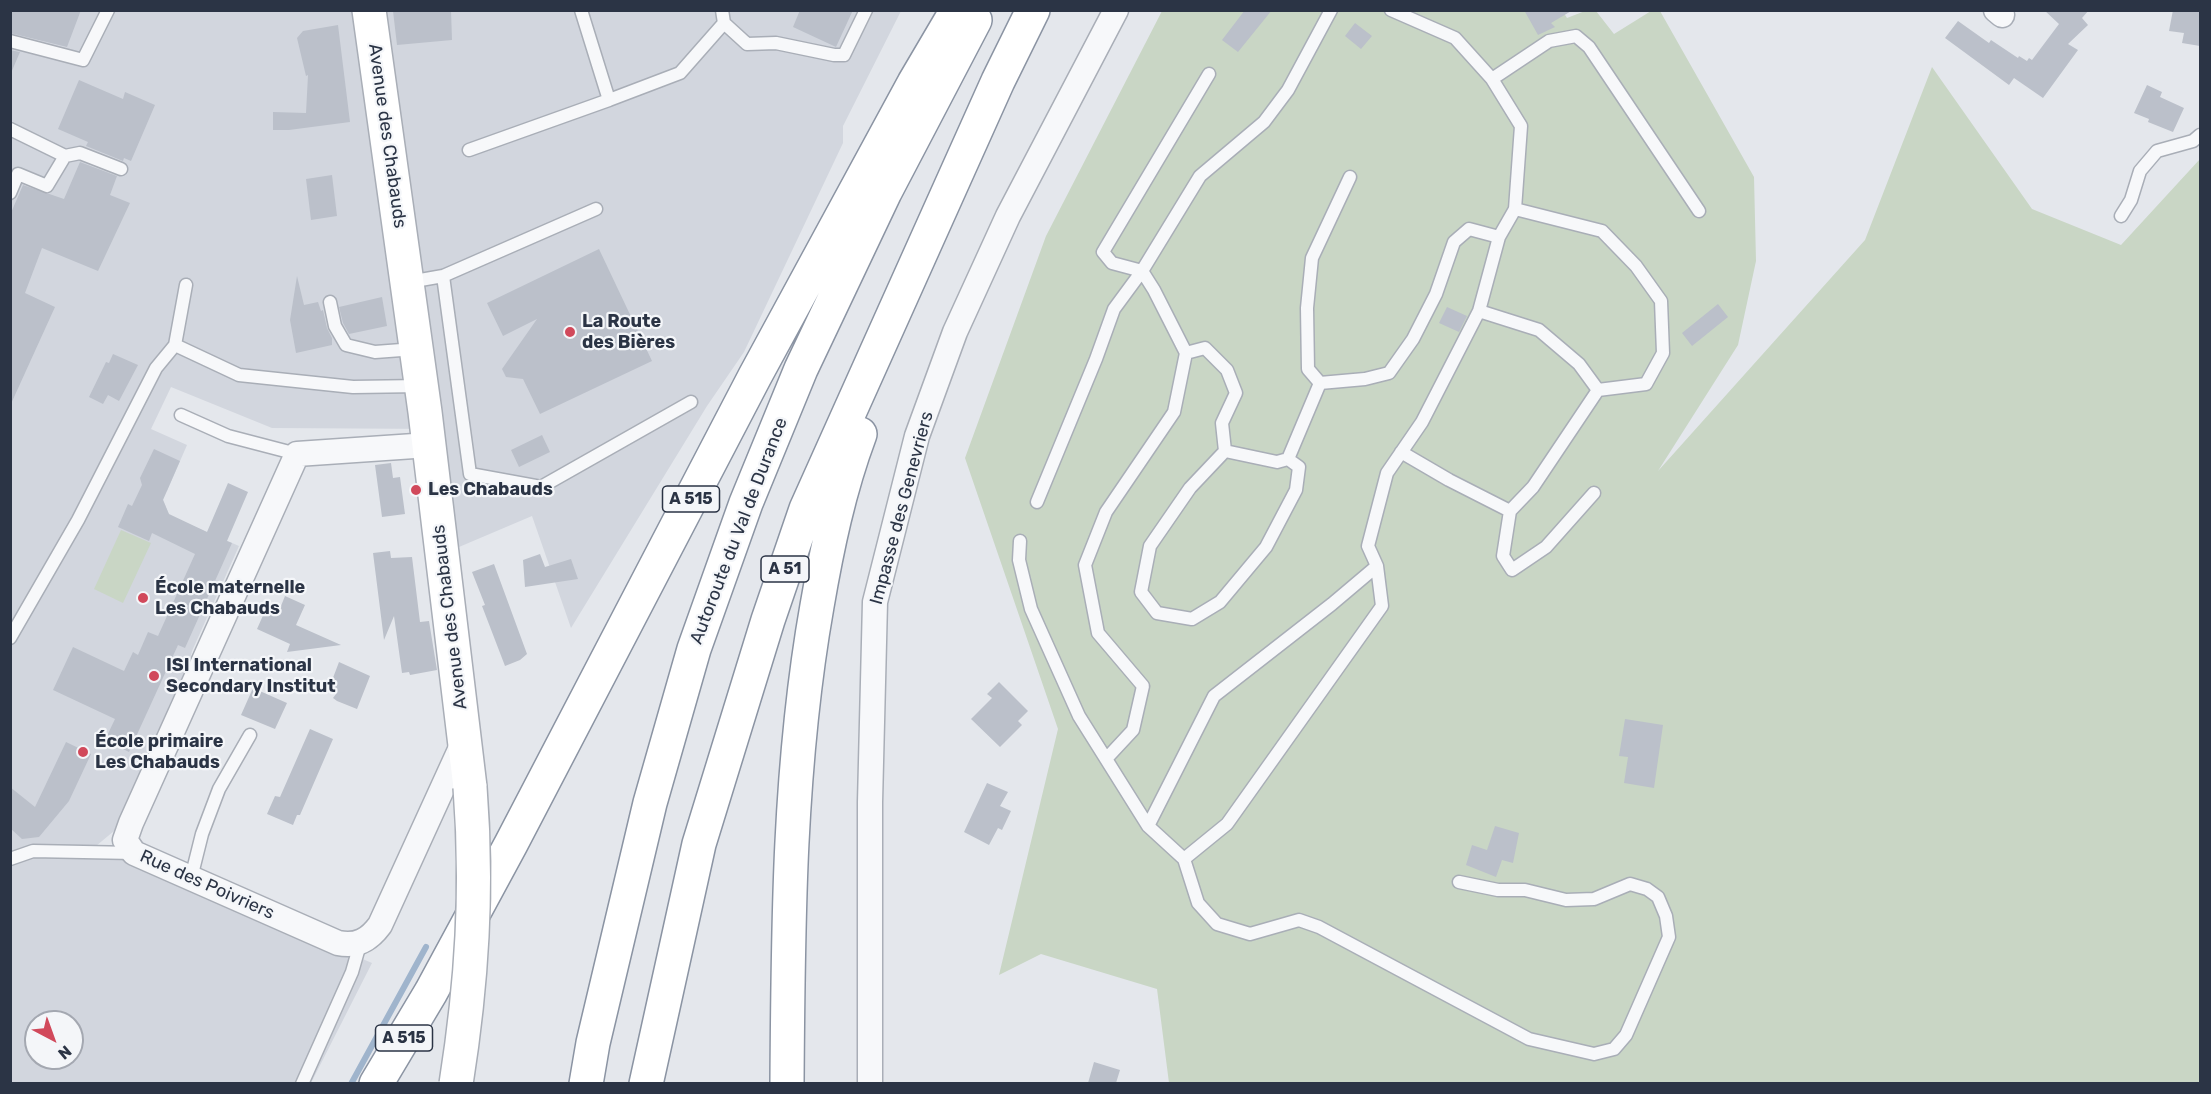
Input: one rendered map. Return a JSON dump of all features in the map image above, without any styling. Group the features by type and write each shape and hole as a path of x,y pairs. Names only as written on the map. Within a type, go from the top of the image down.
{"main road":[{"name":"Avenue des Chabauds","path":"369,10 422,386 471,788 474,839 474,929 456,1083"},
{"name":"A 515","path":"376,1083 431,992 511,844 755,376 914,83 957,10"},
{"name":"Autoroute du Val de Durance","path":"586,1083 593,1043 653,792 694,649 746,503 801,369 885,192 980,10"},
{"name":"A 51","path":"646,1083 699,844 768,620 806,509 998,81 1033,10"},
{"path":"787,1083 789,920 794,791 807,664 828,538 863,425 998,81"},
{"path":"388,1083 431,992"}],"street":[{"name":"Impasse des Genevriers","path":"870,1083 870,802 875,602 917,436 955,332 1008,216 1116,10"},
{"path":"297,454 429,445"},
{"name":"Rue des Poivriers","path":"297,454 125,840 134,853 338,943 360,944"},
{"path":"360,944 380,925 465,739"}],"lane":[{"path":"10,41 83,60 108,10"},
{"path":"581,10 609,100"},
{"path":"469,150 680,73 723,17 747,44 776,43 844,55 866,10"},
{"path":"1037,502 1096,359 1114,309 1142,271 1200,176 1264,122 1288,90 1331,10"},
{"path":"1184,859 1227,824 1382,606 1377,566 1368,546 1387,473 1422,422 1479,311 1499,237 1515,209 1521,126 1492,79 1455,38 1391,10"},
{"path":"1492,79 1549,41 1576,36 1589,47 1699,211"},
{"path":"1106,759 1133,730 1143,686 1098,633 1084,565 1106,512 1174,412 1186,353 1142,271 1112,263 1103,252 1209,74"},
{"path":"10,129 65,156 80,153 121,169"},
{"path":"2121,216 2132,200 2140,171 2157,151 2193,141 2200,135"},
{"path":"10,193 18,174 47,186 65,156"},
{"path":"1320,383 1308,369 1307,308 1312,258 1350,177"},
{"path":"408,282 443,276 596,209"},
{"path":"1515,209 1602,231 1636,266 1661,301 1663,352 1646,384 1598,390 1533,487 1510,511 1503,556 1512,570 1546,547 1594,493"},
{"path":"1320,383 1365,379 1389,373 1413,339 1436,294 1454,242 1470,229 1499,237"},
{"path":"443,276 470,474 541,487 691,402"},
{"path":"10,638 78,520 156,368 175,345 186,285"},
{"path":"330,302 335,326 346,345 375,352 417,349"},
{"path":"1479,311 1539,330 1579,364 1598,390"},
{"path":"175,345 239,375 353,387 422,386"},
{"path":"1186,353 1205,348 1227,370 1236,393 1222,423 1225,451 1190,488 1150,546 1142,592 1157,613 1192,619 1220,602 1266,547 1296,490 1299,467 1288,459"},
{"path":"1288,459 1320,383"},
{"path":"181,415 228,436 297,454"},
{"path":"1225,451 1277,462 1288,459"},
{"path":"1401,452 1510,511"},
{"path":"1020,541 1019,560 1031,609 1079,716 1148,826 1184,859 1198,903 1217,924 1250,934 1299,920 1319,927 1529,1039 1594,1054 1614,1049 1626,1035 1669,937 1666,916 1658,897 1647,889 1630,884 1594,899 1566,900 1525,890 1498,890 1459,882"},
{"path":"1148,826 1214,696 1377,566"},
{"path":"191,878 202,834 219,789 250,735"},
{"path":"10,859 33,851 134,853"},
{"path":"302,1083 352,972 360,944"}],"shaded area":[{"name":"Les Chabauds","path":"10,11 901,11 843,126 843,143 744,352 707,406 571,628 532,516 459,547 440,429 272,428 171,387 151,429 187,445 167,491 161,494 172,523 175,518 239,546 192,651 186,674 168,708 172,714 114,831 96,846 372,963 311,1083 11,1083"}],"green space":[{"path":"1562,10 1567,18 1585,11 1596,11 1614,34 1651,11 1660,11 1754,177 1756,261 1738,345 1658,471 1865,240 1932,67 2032,209 2121,245 2200,159 2200,1083 1169,1083 1157,989 1041,954 999,975 1058,729 965,458 1046,236 1162,11"},
{"path":"121,530 151,543 123,603 94,589"}],"building":[{"path":"10,10 81,10 67,47 10,33"},
{"path":"451,10 452,40 397,45 393,11"},
{"path":"800,10 853,10 836,47 793,27"},
{"path":"1245,10 1272,10 1238,52 1222,40"},
{"path":"1524,10 1573,10 1551,23 1555,27 1538,35"},
{"path":"2044,10 2089,10 2082,18 2088,25 2068,44 2078,50 2043,98 2014,78 2009,85 1945,38 1958,21 1989,43 1991,40 2018,58 2019,56 2027,61 2029,58 2032,60 2059,24"},
{"path":"2173,10 2200,10 2200,46 2182,43 2184,33 2169,31"},
{"path":"1355,23 1372,36 1361,49 1345,36"},
{"path":"338,25 350,122 273,130 273,112 306,113 308,75 306,76 297,38 303,31"},
{"path":"10,50 20,52 11,73 10,73"},
{"path":"79,80 123,99 125,92 155,105 131,161 124,158 123,161 86,146 88,142 58,129"},
{"path":"2147,85 2162,92 2160,97 2184,108 2173,132 2148,122 2149,119 2134,113"},
{"path":"80,162 117,176 110,195 130,203 98,271 42,248 25,293 55,307 10,406 10,215 23,185 64,199"},
{"path":"332,175 337,216 311,220 306,179"},
{"name":"La Route des Bières","path":"599,249 652,361 540,414 523,379 506,377 502,369 537,319 503,336 487,303"},
{"path":"297,276 304,305 318,302 321,311 323,310 332,345 296,353 290,320"},
{"path":"382,297 387,326 349,334 343,323 339,307"},
{"path":"1718,304 1728,317 1692,346 1682,333"},
{"path":"1447,307 1467,316 1459,332 1439,323"},
{"path":"113,354 138,365 119,401 108,395 103,404 89,397 106,362 109,363"},
{"path":"542,435 550,452 519,467 511,450"},
{"path":"154,449 180,461 163,500 169,514 207,532 228,483 248,492 227,541 232,543 185,648 178,645 129,752 105,740 115,719 53,690 73,647 124,671 133,652 138,655 148,632 158,636 195,554 152,533 149,541 118,527 128,504 132,506 142,485 140,478"},
{"path":"391,463 393,478 400,477 405,514 382,517 375,465"},
{"path":"390,551 391,558 412,557 420,622 429,621 437,670 410,675 409,672 402,673 394,616 384,640 373,553"},
{"path":"540,554 545,567 571,559 578,579 525,587 523,560"},
{"path":"494,564 527,654 520,660 505,666 482,606 485,605 472,572"},
{"path":"285,596 305,605 296,625 341,645 287,652 290,644 257,629 265,611 277,616"},
{"path":"339,662 370,676 357,709 337,701 333,698 336,694 328,691"},
{"path":"999,682 1028,711 1018,721 1022,725 1000,747 971,719 992,698 987,694"},
{"path":"253,688 287,703 275,729 241,715"},
{"path":"1625,719 1663,725 1654,788 1624,783 1628,757 1619,756"},
{"path":"310,729 333,739 300,815 297,815 293,825 267,814 275,796 280,797"},
{"path":"66,742 91,754 69,801 39,837 22,839 10,828 10,787 35,807"},
{"path":"987,783 1008,792 1000,806 1011,811 1002,830 998,828 989,845 964,832"},
{"path":"1495,826 1519,833 1513,863 1502,860 1496,877 1466,865 1472,845 1487,850"},
{"path":"1094,1062 1120,1070 1116,1083 1088,1083"}],"waterway":[{"path":"351,1084 426,947"}],"place":[{"name":"La Route des Bières","path":"570,332"},
{"name":"Les Chabauds","path":"416,490"},
{"name":"École maternelle Les Chabauds","path":"143,598"},
{"name":"ISI International Secondary Institut","path":"154,676"},
{"name":"École primaire Les Chabauds","path":"83,752"}]}
